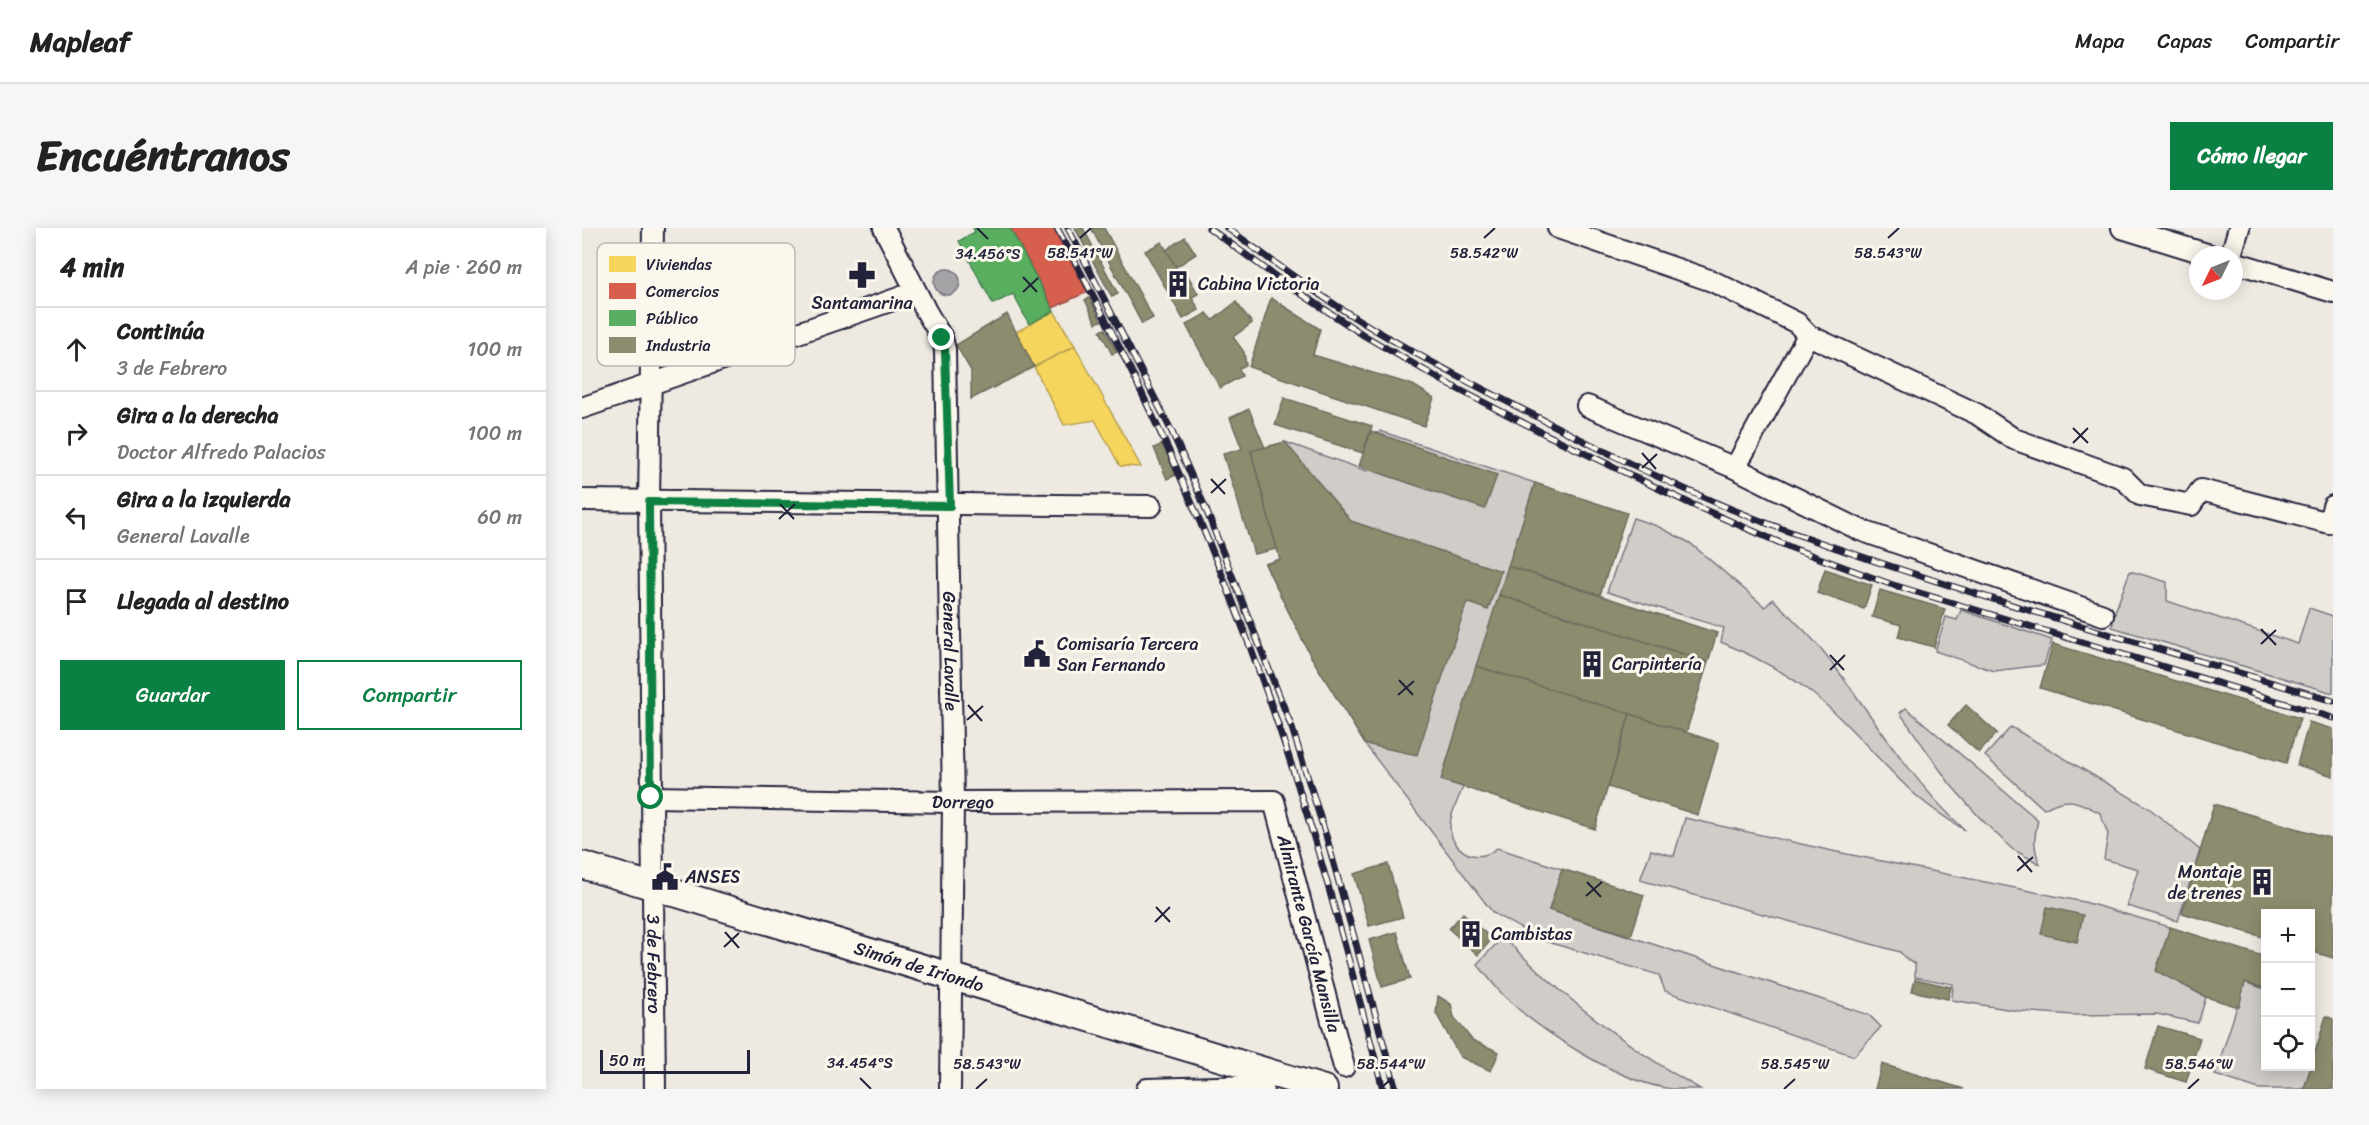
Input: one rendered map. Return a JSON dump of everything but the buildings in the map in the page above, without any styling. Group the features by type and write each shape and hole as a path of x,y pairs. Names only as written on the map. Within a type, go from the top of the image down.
{"street":[{"name":"3 de Febrero","path":"652,228 652,243"},
{"name":"General Lavalle","path":"884,228 942,338 945,350 950,506 953,802 950,1089"},
{"path":"1558,228 1712,281 1797,323 1808,335 1977,414 2014,439 2123,478 2140,495 2191,506 2200,490 2329,523 2333,506"},
{"path":"2122,228 2189,249"},
{"path":"2234,246 2239,228"},
{"path":"2243,265 2333,292"},
{"path":"795,333 916,292"},
{"path":"1736,468 1808,335"},
{"name":"3 de Febrero","path":"649,366 655,1089"},
{"path":"582,408 699,366"},
{"path":"1587,406 1736,468 1860,530 2103,615"},
{"path":"582,500 950,506 1151,506"},
{"name":"Dorrego","path":"651,797 953,802 1274,801"},
{"name":"Almirante García Mansilla","path":"1274,801 1344,1067"},
{"name":"Simón de Iriondo","path":"582,865 951,976 1257,1081 1324,1089"},
{"path":"1147,1089 1257,1081"}],"shaded area":[{"path":"947,269 956,273 960,282 956,291 947,295 938,291 934,282 938,273"},
{"path":"1380,431 1535,483 1441,780 1463,787 1453,810 1450,824 1455,843 1471,855 1484,855 1497,848 1562,869 1549,910 1869,1015 1881,1027 1854,1056 1665,991 1659,975 1541,940 1493,913 1365,744 1310,655 1265,564 1280,559 1251,451 1285,442 1367,471"},
{"path":"1633,518 1657,526 1690,543 1765,607 1773,599 1824,652 1910,770 1965,830 1917,796 1821,700 1766,663 1721,642 1724,628 1607,592"},
{"path":"2130,571 2167,582 2167,601 2298,644 2309,608 2333,616 2333,693 2112,627"},
{"path":"1961,610 2052,640 2044,665 1994,671 1935,651 1946,617 1957,620"},
{"path":"1906,708 2038,820 2035,842 2040,864 2012,849 1950,784 1900,713"},
{"path":"2011,727 2149,808 2200,850 2178,921 2127,906 2138,869 2104,859 2108,834 2100,813 2072,801 2060,802 2044,809 1985,756"},
{"path":"1685,818 1837,852 2084,902 2170,927 2157,971 2206,997 2198,1023 2157,1014 2073,1015 2019,1011 1952,1000 1953,984 1915,977 1915,964 1907,960 1900,952 1640,880 1651,850 1674,856"},
{"path":"1503,937 1548,980 1596,1020 1647,1056 1700,1089 1672,1089 1629,1077 1582,1054 1539,1025 1504,996 1477,964"},
{"path":"2245,982 2261,988 2261,1071 2310,1071 2304,1089 2259,1089 2215,1075"}],"railway":[{"path":"1057,228 1116,341 1171,456 1245,633 1284,742 1315,840 1383,1089"},
{"path":"1068,228 1172,432 1205,507 1292,728 1327,839 1396,1089"},
{"path":"1209,228 1282,281 1365,336 1450,385 1545,434 1691,504 1792,548 1890,584 2333,718"},
{"path":"1227,228 1335,305 1416,353 1579,439 1703,497 1799,535 1931,580 2333,701"}],"place":[{"name":"Santamarina","path":"862,275"},
{"name":"Cabina Victoria","path":"1178,284"},
{"name":"Comisaría Tercera San Fernando","path":"1037,654"},
{"name":"Carpintería","path":"1592,664"},
{"name":"ANSES","path":"665,877"},
{"name":"Montaje de trenes","path":"2262,882"},
{"name":"Cambistas","path":"1471,934"}],"route":[{"path":"651,797 649,502 950,506 945,350 942,338"}]}
